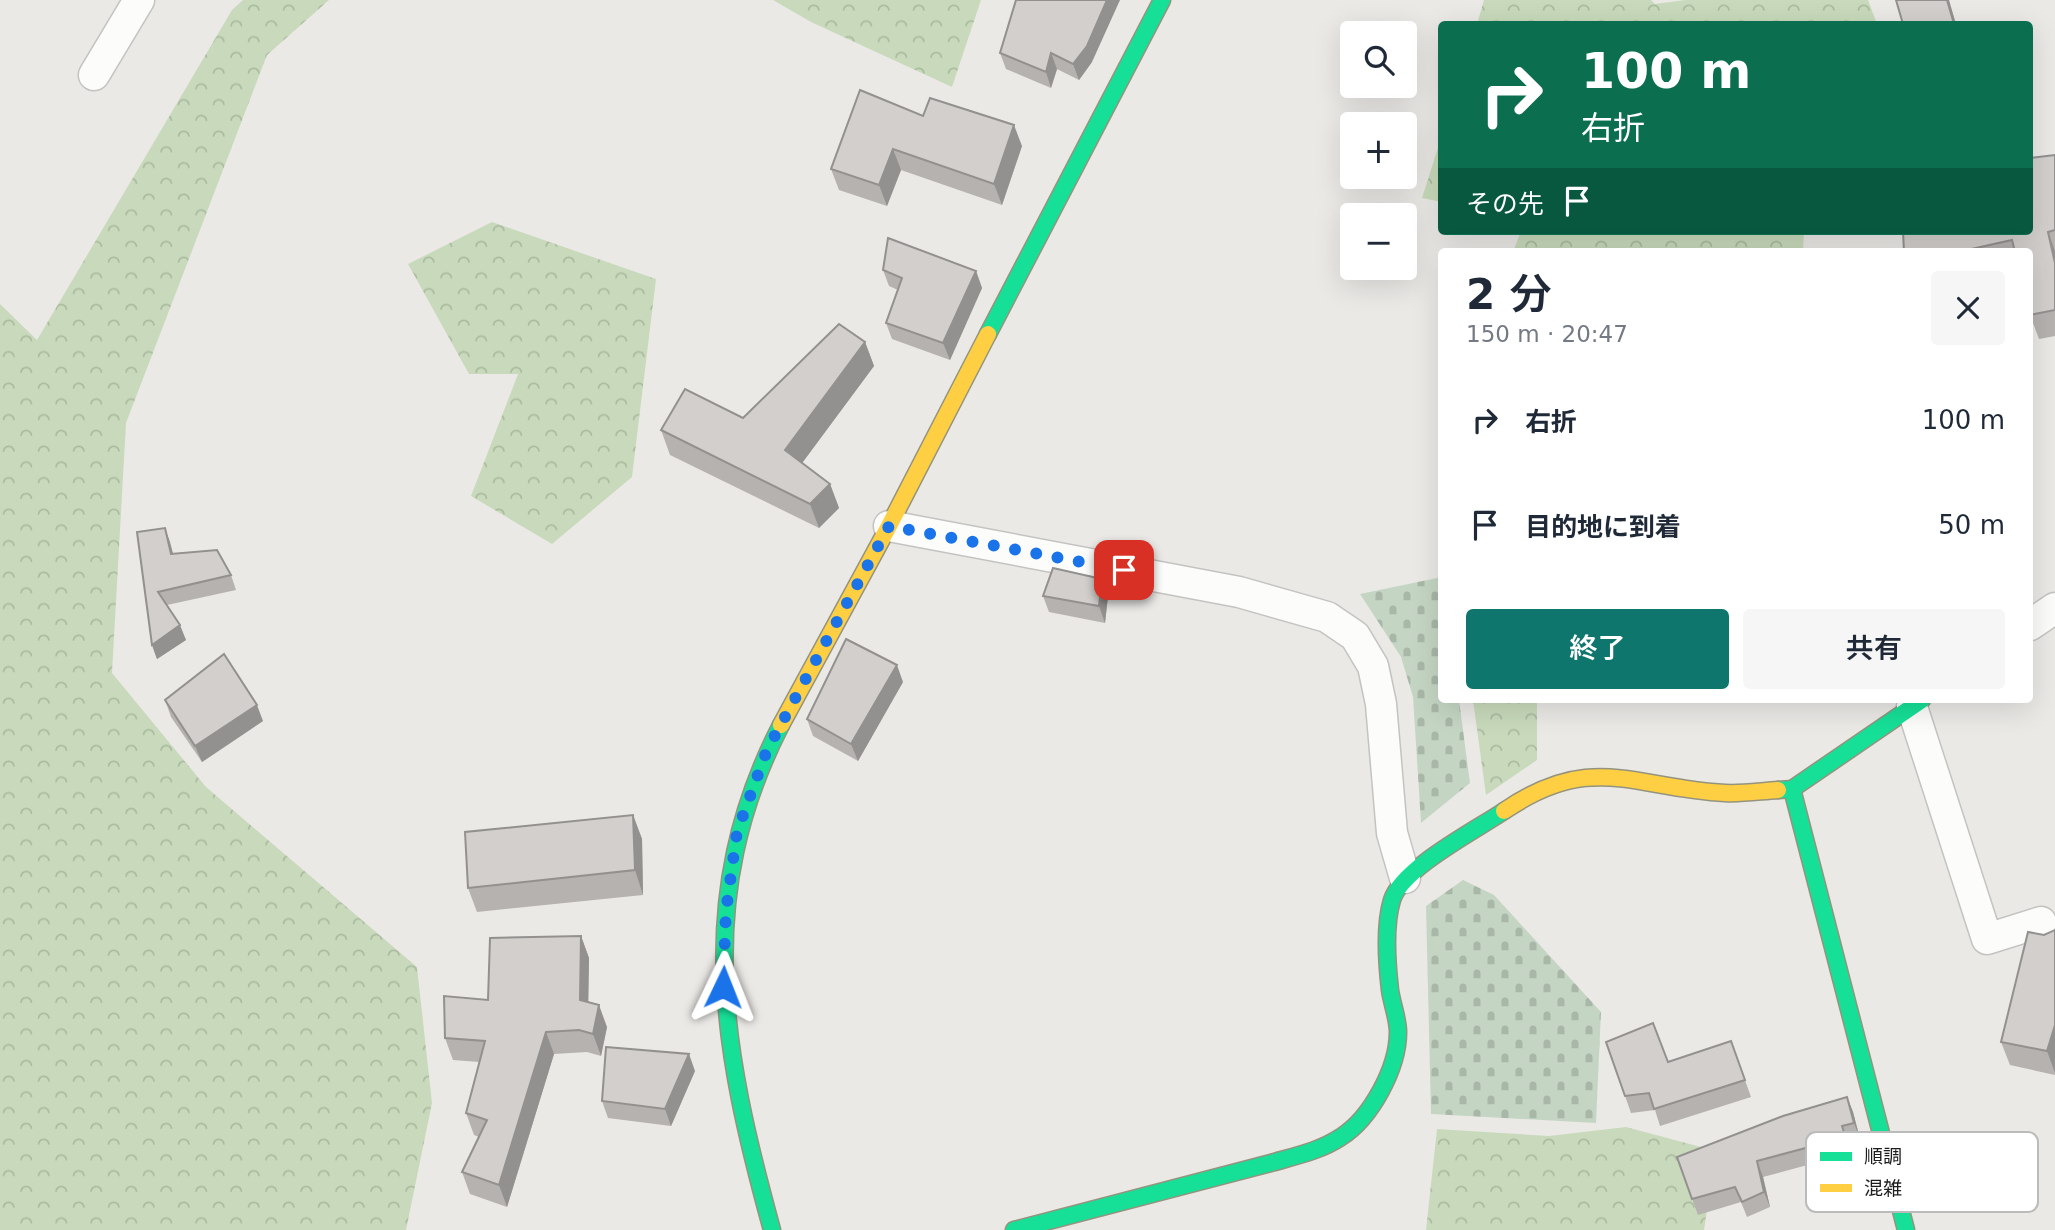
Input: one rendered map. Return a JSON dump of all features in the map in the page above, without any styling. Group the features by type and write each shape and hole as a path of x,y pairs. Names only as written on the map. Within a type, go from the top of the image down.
{"street":[{"path":"94,75 139,0"},
{"path":"772,1230 732,1075 723,987 726,911 737,832 767,750 889,526 1074,162 1162,0"},
{"path":"889,526 1239,592 1326,617 1355,636 1373,666 1381,704 1392,833 1405,878"},
{"path":"2033,623 2055,608"},
{"path":"1014,1230 1271,1163 1313,1151 1342,1137 1363,1117 1386,1083 1393,1060 1398,1033 1390,988 1388,938 1392,899 1405,878 1519,801 1565,780 1621,776 1726,793 1792,789 1917,703 1987,939 2041,922"},
{"path":"1792,789 1881,1132"},
{"path":"1901,1212 1906,1230"}],"green space":[{"path":"243,0 329,0 267,55 126,423 112,673 206,787 417,967 432,1103 406,1230 0,1230 0,304 37,340 232,10"},
{"path":"773,0 981,0 952,87 811,22"},
{"path":"1484,0 1651,0 1655,4 1685,0 1868,0 1876,21 1478,21"},
{"path":"1438,148 1438,201 1422,198"},
{"path":"492,222 656,279 632,477 552,544 471,496 518,374 469,374 408,264"},
{"path":"1519,235 1804,235 1803,248 1515,248"},
{"path":"1438,578 1438,703 1459,703 1470,783 1421,823 1413,697 1401,657 1360,594"},
{"path":"1473,703 1537,703 1537,760 1486,795"},
{"path":"1463,880 1494,895 1601,1012 1596,1123 1431,1114 1426,906"},
{"path":"1626,1127 1716,1151 1704,1230 1426,1230 1437,1129 1549,1136"}],"building":[{"path":"1016,0 1107,0 1087,46 1073,64 1051,53 1046,72 1000,53"},
{"path":"1896,0 1947,0 1953,21 1902,21"},
{"path":"860,90 923,116 930,98 1014,125 994,184 893,149 879,185 831,169"},
{"path":"2055,155 2055,230 2048,232 2055,263 2055,310 2033,314 2033,248 2014,248 2012,240 1976,248 1904,248 1903,235 2033,235 2033,158"},
{"path":"888,238 976,271 943,343 886,323 902,278 883,270"},
{"path":"839,324 865,342 785,450 830,484 810,504 661,430 685,389 743,418"},
{"path":"165,528 171,554 217,550 231,575 158,592 180,625 152,645 137,532"},
{"path":"1053,568 1102,579 1099,606 1043,596"},
{"path":"846,639 897,665 851,744 807,719"},
{"path":"224,654 257,705 195,746 165,700"},
{"path":"633,815 635,870 468,888 465,832"},
{"path":"2055,930 2055,1025 2047,1051 2001,1042 2028,932 2044,935"},
{"path":"581,936 580,1000 599,1005 593,1034 579,1030 546,1032 499,1185 462,1172 487,1120 466,1113 485,1041 445,1038 444,996 488,1000 490,938"},
{"path":"1653,1023 1668,1062 1731,1041 1745,1080 1654,1109 1649,1093 1625,1096 1606,1042"},
{"path":"606,1047 689,1054 665,1109 602,1101"},
{"path":"1847,1097 1854,1123 1842,1126 1844,1132 1806,1132 1806,1148 1757,1161 1764,1192 1742,1202 1735,1187 1692,1199 1677,1157 1783,1116"}],"traffic: fast":[{"path":"988,334 1162,0"},
{"path":"1778,790 1792,789 1918,703"},
{"path":"772,1230 740,1100 730,1038 725,976 726,914 735,852 753,789 781,725"},
{"path":"1792,789 1881,1132"},
{"path":"1014,1230 1316,1150 1352,1129 1381,1091 1397,1046 1398,1027 1390,990 1387,957 1388,921 1392,900 1410,875 1424,863 1504,811"},
{"path":"1901,1212 1906,1230"}],"traffic: slow":[{"path":"781,725 889,526 988,334"},
{"path":"1504,811 1535,793 1563,782 1588,778 1613,778 1725,793 1778,790"}],"route":[{"path":"723,987 726,911 737,832 767,750 889,526 1124,570"}]}
